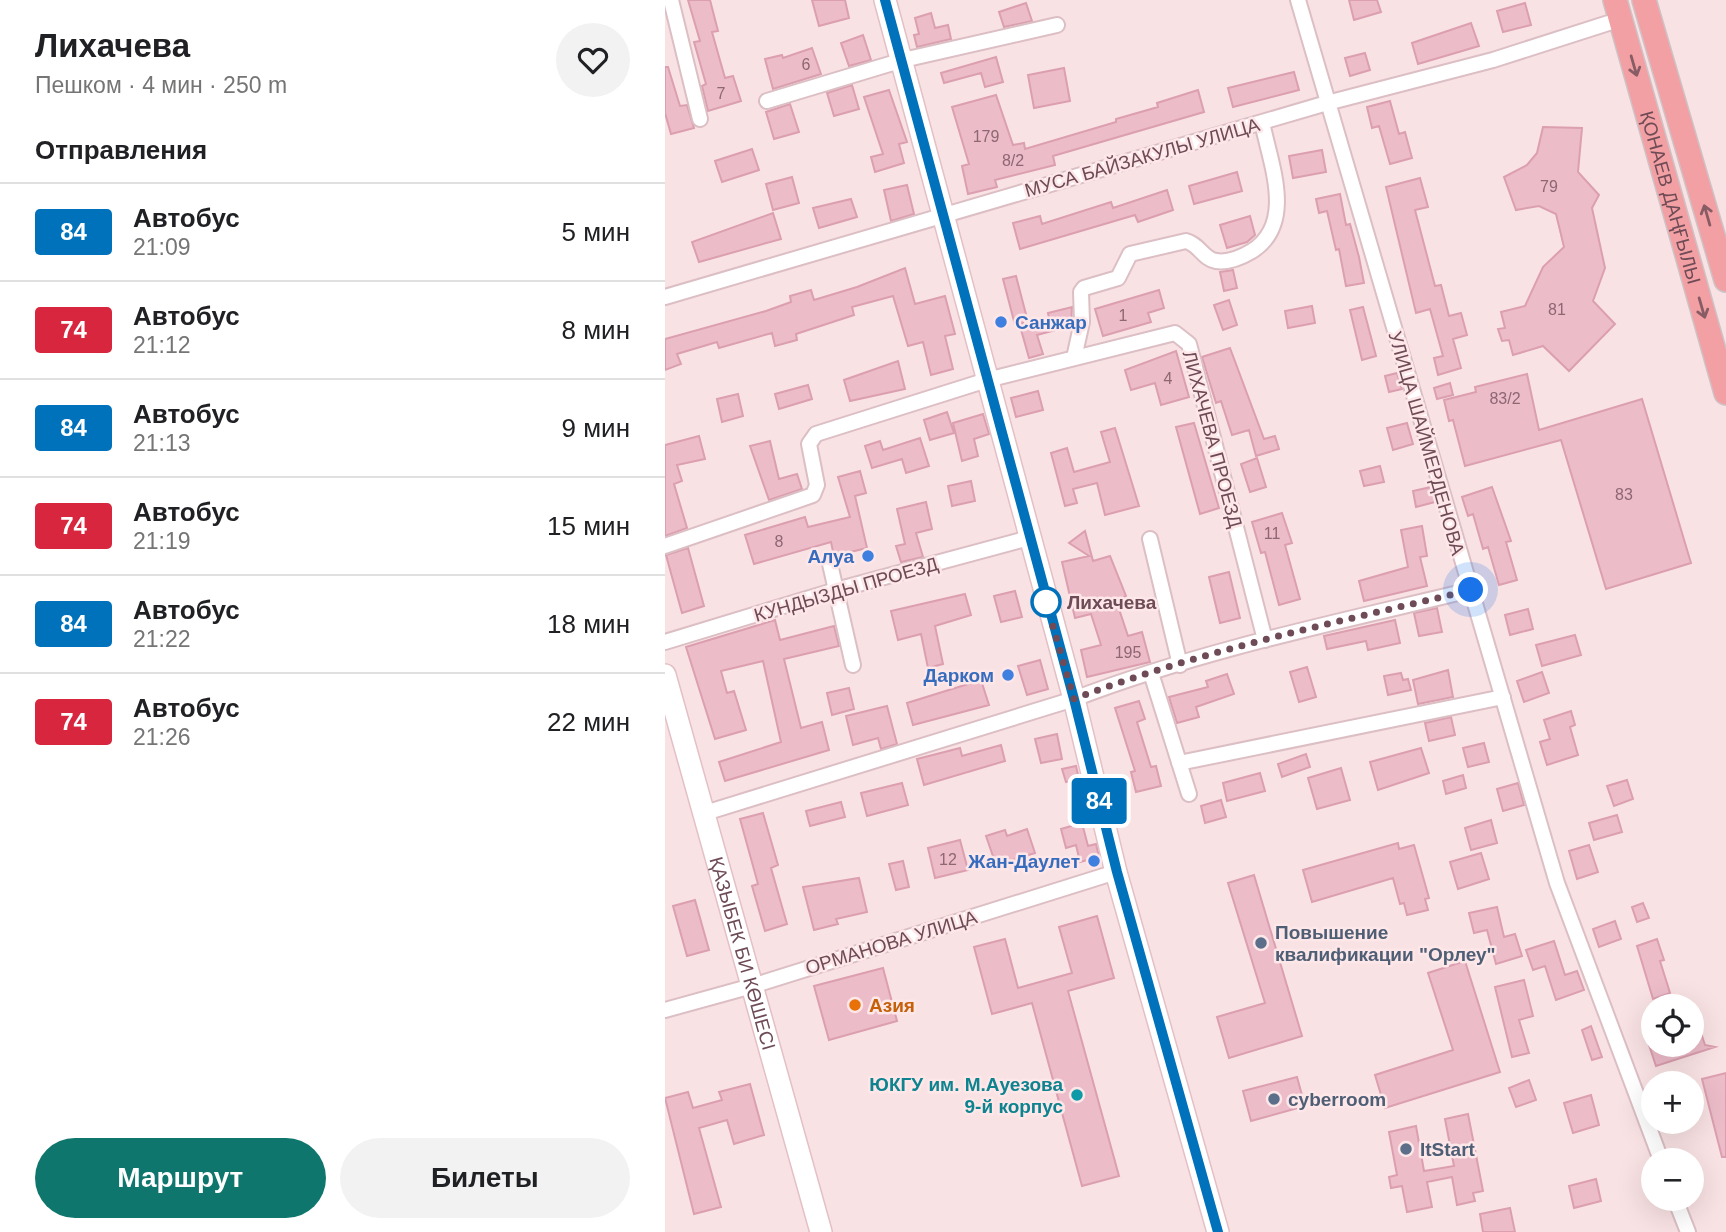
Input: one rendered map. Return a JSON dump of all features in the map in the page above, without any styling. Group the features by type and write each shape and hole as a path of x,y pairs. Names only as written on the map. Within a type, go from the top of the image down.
{"main road":[{"path":"885,0 1074,699 1117,872 1218,1232"},
{"path":"1644,0 1726,280"},
{"name":"ҚОНАЕВ ДАҢҒЫЛЫ","path":"1618,10 1726,393"},
{"name":"ҚАЗЫБЕК БИ КӨШЕСІ","path":"665,675 821,1232"}],"street":[{"path":"671,0 700,119"},
{"name":"УЛИЦА ШАЙМЕРДЕНОВА","path":"1298,0 1557,883 1656,1148"},
{"name":"МУСА БАЙЗАКУЛЫ УЛИЦА","path":"665,297 1327,103 1493,60 1618,10"},
{"path":"767,101 903,60 1057,25"},
{"path":"1074,358 1082,322 1081,292 1084,288 1118,278 1130,254 1185,241 1194,243 1207,257 1228,260 1241,257 1266,240 1278,212 1262,122"},
{"name":"ЛИХАЧЕВА ПРОЕЗД","path":"665,546 729,527 813,495 817,485 809,444 817,434 987,380 1175,332 1189,344 1265,640"},
{"name":"КУНДЫЗДЫ ПРОЕЗД","path":"665,642 836,590 1029,538"},
{"path":"1150,539 1180,665"},
{"path":"830,564 853,665"},
{"path":"705,813 1151,673 1265,640 1471,590"},
{"path":"1151,673 1189,794"},
{"path":"1179,763 1503,697"},
{"name":"ОРМАНОВА УЛИЦА","path":"665,1010 753,986 1117,872"},
{"path":"1680,1211 1688,1232"}],"building":[{"path":"688,0 710,0 718,31 712,32 725,78 733,76 741,101 708,111 702,86 706,84 694,42 700,41"},
{"path":"812,0 845,0 849,18 819,26"},
{"path":"1349,0 1377,0 1381,12 1354,20"},
{"path":"1026,3 1032,21 1004,27 999,12"},
{"path":"1525,3 1531,25 1503,32 1497,11"},
{"path":"931,13 935,28 948,25 951,39 917,47 914,35 919,34 915,18"},
{"path":"1471,23 1479,46 1418,64 1412,43"},
{"path":"863,35 871,60 849,66 841,43"},
{"path":"812,48 821,74 773,89 765,59 782,55 783,58"},
{"path":"1365,53 1370,70 1350,76 1345,58"},
{"path":"996,57 1003,82 985,87 981,73 944,83 941,73"},
{"path":"665,67 668,67 680,106 687,105 694,128 671,134 665,113"},
{"path":"1064,68 1070,101 1034,108 1028,75"},
{"path":"1294,72 1299,90 1233,107 1228,88"},
{"path":"852,85 859,109 834,116 827,93"},
{"path":"889,90 907,142 899,144 904,163 875,172 871,157 883,154 864,97"},
{"path":"1198,90 1204,112 1053,156 1055,165 995,180 997,187 968,194 962,166 969,164 952,107 996,95 1013,145 1024,143 1025,149 1116,122 1116,119 1158,107 1157,103"},
{"path":"1390,101 1399,134 1405,132 1412,158 1390,164 1379,126 1372,128 1367,107"},
{"path":"790,104 799,132 774,139 766,112"},
{"path":"1543,127 1582,128 1578,172 1599,195 1592,208 1605,268 1593,301 1615,324 1569,371 1543,346 1513,355 1509,340 1502,341 1498,329 1505,328 1501,312 1525,306 1543,267 1564,247 1556,214 1539,206 1516,210 1504,177 1527,165 1537,153"},
{"path":"752,149 759,170 722,182 715,161"},
{"path":"1322,150 1326,172 1293,178 1289,156"},
{"path":"1237,172 1242,191 1194,204 1189,186"},
{"path":"792,177 799,203 773,210 766,184"},
{"path":"1420,178 1428,207 1415,210 1435,286 1441,285 1449,316 1461,313 1467,335 1453,339 1461,368 1438,375 1434,358 1443,356 1430,309 1416,313 1386,187"},
{"path":"907,185 914,214 891,221 884,190"},
{"path":"1167,190 1173,210 1138,222 1135,215 1020,249 1013,223 1040,216 1042,224 1111,202 1113,208"},
{"path":"1340,194 1346,225 1350,224 1364,283 1346,286 1339,249 1336,250 1327,211 1319,213 1316,199"},
{"path":"851,199 857,217 819,228 813,208"},
{"path":"773,213 781,239 699,262 692,242"},
{"path":"1250,216 1255,235 1247,242 1227,248 1220,225"},
{"path":"905,268 915,304 945,296 955,334 945,336 953,369 931,375 923,342 908,346 893,296 852,307 854,315 796,334 797,340 775,346 772,333 719,348 717,342 677,354 681,364 665,370 665,339 766,311 791,302 790,296 811,290 814,300"},
{"path":"1233,270 1237,288 1224,291 1220,272"},
{"path":"1016,276 1028,322 1015,325 1003,279"},
{"path":"1159,290 1164,308 1148,313 1151,322 1103,336 1095,309"},
{"path":"1229,300 1237,325 1223,330 1214,305"},
{"path":"1312,306 1315,323 1288,328 1285,311"},
{"path":"1072,307 1071,326 1037,335 1043,354 1029,358 1020,326 1049,318 1048,313"},
{"path":"1363,307 1376,356 1362,360 1350,310"},
{"path":"1230,348 1264,439 1275,436 1279,449 1256,456 1249,430 1232,435 1221,401 1216,403 1202,357"},
{"path":"1176,351 1189,397 1161,405 1155,383 1131,390 1125,370"},
{"path":"898,361 905,389 850,401 844,380"},
{"path":"1397,373 1402,389 1389,392 1385,376"},
{"path":"1527,374 1539,430 1642,399 1691,563 1606,589 1561,440 1465,466 1453,420 1449,421 1444,400 1476,392 1475,387"},
{"path":"1450,383 1453,395 1437,399 1434,388"},
{"path":"808,385 812,399 779,409 775,394"},
{"path":"1038,391 1043,410 1016,417 1011,398"},
{"path":"738,394 743,416 722,422 717,399"},
{"path":"947,412 954,433 930,440 924,420"},
{"path":"983,414 989,434 974,439 978,456 962,461 953,423"},
{"path":"1194,423 1219,508 1200,514 1176,427"},
{"path":"1407,423 1413,444 1393,450 1387,428"},
{"path":"1115,428 1139,506 1105,515 1097,483 1073,489 1077,503 1065,506 1051,453 1067,448 1074,472 1110,462 1101,432"},
{"path":"699,436 705,459 677,465 682,481 674,484 687,528 665,536 665,445"},
{"path":"920,438 929,466 906,473 902,459 872,468 865,446 880,441 883,450"},
{"path":"770,441 779,479 797,474 802,489 769,500 750,446"},
{"path":"1257,458 1266,487 1250,492 1241,464"},
{"path":"1380,466 1384,482 1364,486 1360,471"},
{"path":"860,471 866,493 855,496 867,548 834,556 831,542 754,564 745,535 805,517 808,527 850,517 838,477"},
{"path":"971,481 975,501 952,506 948,486"},
{"path":"1431,487 1435,502 1416,507 1413,491"},
{"path":"1492,487 1511,541 1506,542 1517,580 1499,585 1488,547 1483,549 1473,514 1468,516 1462,497"},
{"path":"926,502 932,529 916,533 923,557 901,562 896,546 905,544 897,509"},
{"path":"1282,513 1292,543 1285,545 1300,599 1279,605 1265,552 1261,553 1252,522"},
{"path":"1422,526 1427,556 1420,557 1427,586 1364,601 1359,581 1408,567 1401,530"},
{"path":"1085,531 1093,561 1110,556 1126,596 1116,600 1128,636 1142,632 1150,662 1087,677 1081,650 1101,645 1091,614 1075,618 1062,562 1089,556 1069,543"},
{"path":"688,548 704,606 682,613 666,555"},
{"path":"1229,572 1240,618 1220,623 1209,577"},
{"path":"1015,591 1022,617 1001,622 994,596"},
{"path":"965,594 971,615 935,626 943,664 928,668 921,634 898,640 891,611"},
{"path":"1437,608 1442,632 1419,636 1414,613"},
{"path":"1528,609 1533,629 1510,635 1505,615"},
{"path":"775,620 780,640 834,626 839,646 784,659 801,728 822,722 829,750 725,781 719,762 781,742 763,661 721,671 727,693 734,691 746,730 715,739 686,647"},
{"path":"1395,620 1400,643 1368,650 1366,641 1327,649 1324,636"},
{"path":"1575,635 1581,655 1542,666 1536,645"},
{"path":"1040,660 1048,689 1027,695 1018,666"},
{"path":"1307,667 1316,697 1299,702 1290,672"},
{"path":"1448,670 1453,697 1418,704 1413,680"},
{"path":"1542,672 1549,693 1524,702 1517,681"},
{"path":"1401,673 1403,680 1408,679 1411,690 1388,695 1384,676"},
{"path":"1227,674 1234,694 1196,707 1199,717 1177,723 1169,697 1208,687 1206,681"},
{"path":"981,680 989,705 913,725 907,703"},
{"path":"849,688 854,709 832,715 827,693"},
{"path":"1139,701 1145,719 1137,722 1151,767 1156,766 1161,786 1136,792 1131,772 1135,771 1115,708"},
{"path":"887,706 897,744 881,749 878,738 853,745 846,716"},
{"path":"1571,711 1575,725 1570,727 1578,755 1547,765 1540,742 1550,739 1544,720"},
{"path":"1451,717 1455,735 1429,741 1425,723"},
{"path":"1057,734 1062,759 1041,763 1035,739"},
{"path":"1484,743 1489,762 1468,767 1463,748"},
{"path":"1001,745 1005,761 924,785 917,759 960,748 962,756"},
{"path":"1421,748 1429,773 1378,790 1370,762"},
{"path":"1306,754 1310,767 1282,777 1278,764"},
{"path":"1076,766 1079,779 1066,782 1062,769"},
{"path":"1341,768 1350,800 1317,809 1308,778"},
{"path":"1260,773 1265,791 1227,801 1223,783"},
{"path":"1463,775 1466,788 1446,794 1443,781"},
{"path":"1627,780 1633,799 1614,806 1607,786"},
{"path":"902,783 908,805 867,816 861,793"},
{"path":"1518,783 1524,805 1503,811 1497,789"},
{"path":"1221,800 1226,817 1205,823 1201,806"},
{"path":"841,802 845,817 810,826 806,811"},
{"path":"763,813 778,865 771,868 787,924 765,931 752,886 758,884 740,819"},
{"path":"1617,815 1622,832 1594,840 1589,823"},
{"path":"1491,820 1497,843 1471,850 1465,828"},
{"path":"1082,823 1088,846 1096,844 1099,857 1080,862 1076,845 1066,848 1061,829"},
{"path":"1027,829 1035,853 996,865 986,836 1005,830 1007,836"},
{"path":"960,840 968,870 935,878 928,848"},
{"path":"1398,843 1399,849 1414,845 1429,898 1425,899 1428,910 1407,915 1404,903 1400,904 1393,878 1312,902 1303,870"},
{"path":"1589,845 1598,872 1577,879 1569,851"},
{"path":"1481,853 1489,879 1458,889 1450,862"},
{"path":"903,861 909,887 896,890 889,864"},
{"name":"Повышение квалификации \"Орлеу\"","path":"1254,875 1302,1036 1229,1058 1217,1017 1265,1003 1228,883"},
{"path":"859,878 867,912 836,919 838,924 814,930 803,887"},
{"path":"695,900 709,950 687,956 673,906"},
{"path":"1643,903 1649,918 1637,922 1632,907"},
{"path":"1497,907 1504,937 1515,934 1522,956 1496,964 1487,930 1474,933 1469,913"},
{"name":"ЮКГУ им. М.Ауезова 9-й корпус","path":"1097,916 1114,978 1068,991 1119,1176 1082,1186 1032,1003 992,1014 974,947 1005,939 1018,988 1072,973 1059,927"},
{"path":"1615,921 1621,939 1599,947 1593,929"},
{"path":"1657,939 1664,960 1660,961 1670,993 1651,994 1637,946"},
{"path":"1554,941 1565,975 1577,971 1584,990 1556,1000 1545,966 1533,970 1526,950"},
{"path":"1465,961 1500,1072 1385,1108 1375,1075 1453,1050 1428,973"},
{"path":"883,968 897,1021 829,1040 814,986"},
{"path":"1524,980 1533,1016 1519,1020 1529,1053 1512,1057 1495,987"},
{"path":"1591,1026 1602,1057 1592,1060 1582,1030"},
{"path":"1704,1042 1705,1045 1715,1047 1704,1051"},
{"path":"1653,1057 1684,1057 1656,1066"},
{"path":"1726,1073 1726,1157 1722,1157 1704,1078"},
{"name":"cyberroom","path":"1297,1077 1305,1106 1251,1121 1243,1091"},
{"path":"1529,1080 1536,1100 1516,1107 1509,1088"},
{"path":"750,1084 764,1135 734,1144 727,1120 699,1128 721,1207 694,1214 665,1098 688,1092 693,1108 722,1100 719,1092"},
{"path":"1591,1095 1599,1125 1573,1133 1564,1103"},
{"name":"ItStart","path":"1468,1114 1483,1191 1473,1193 1475,1201 1457,1205 1452,1177 1427,1182 1432,1207 1407,1212 1402,1186 1391,1188 1389,1177 1397,1175 1389,1132 1416,1126 1424,1171 1454,1166 1445,1119"},
{"path":"1596,1179 1601,1201 1574,1208 1569,1186"},
{"path":"1510,1208 1515,1232 1483,1232 1480,1214"}],"bus line":[{"name":"84","path":"885,0 1074,699 1117,872 1218,1232"}],"place":[{"name":"Санжар","path":"1001,322"},
{"name":"Алуа","path":"868,556"},
{"name":"Лихачева","path":"1046,602"},
{"name":"Дарком","path":"1008,675"},
{"name":"Жан-Даулет","path":"1094,861"},
{"name":"Повышение квалификации \"Орлеу\"","path":"1261,943"},
{"name":"Азия","path":"855,1005"},
{"name":"ЮКГУ им. М.Ауезова 9-й корпус","path":"1077,1095"},
{"name":"cyberroom","path":"1274,1099"},
{"name":"ItStart","path":"1406,1149"}],"route":[{"path":"1046,602 1074,699 1115,683 1265,640 1471,590"}]}
